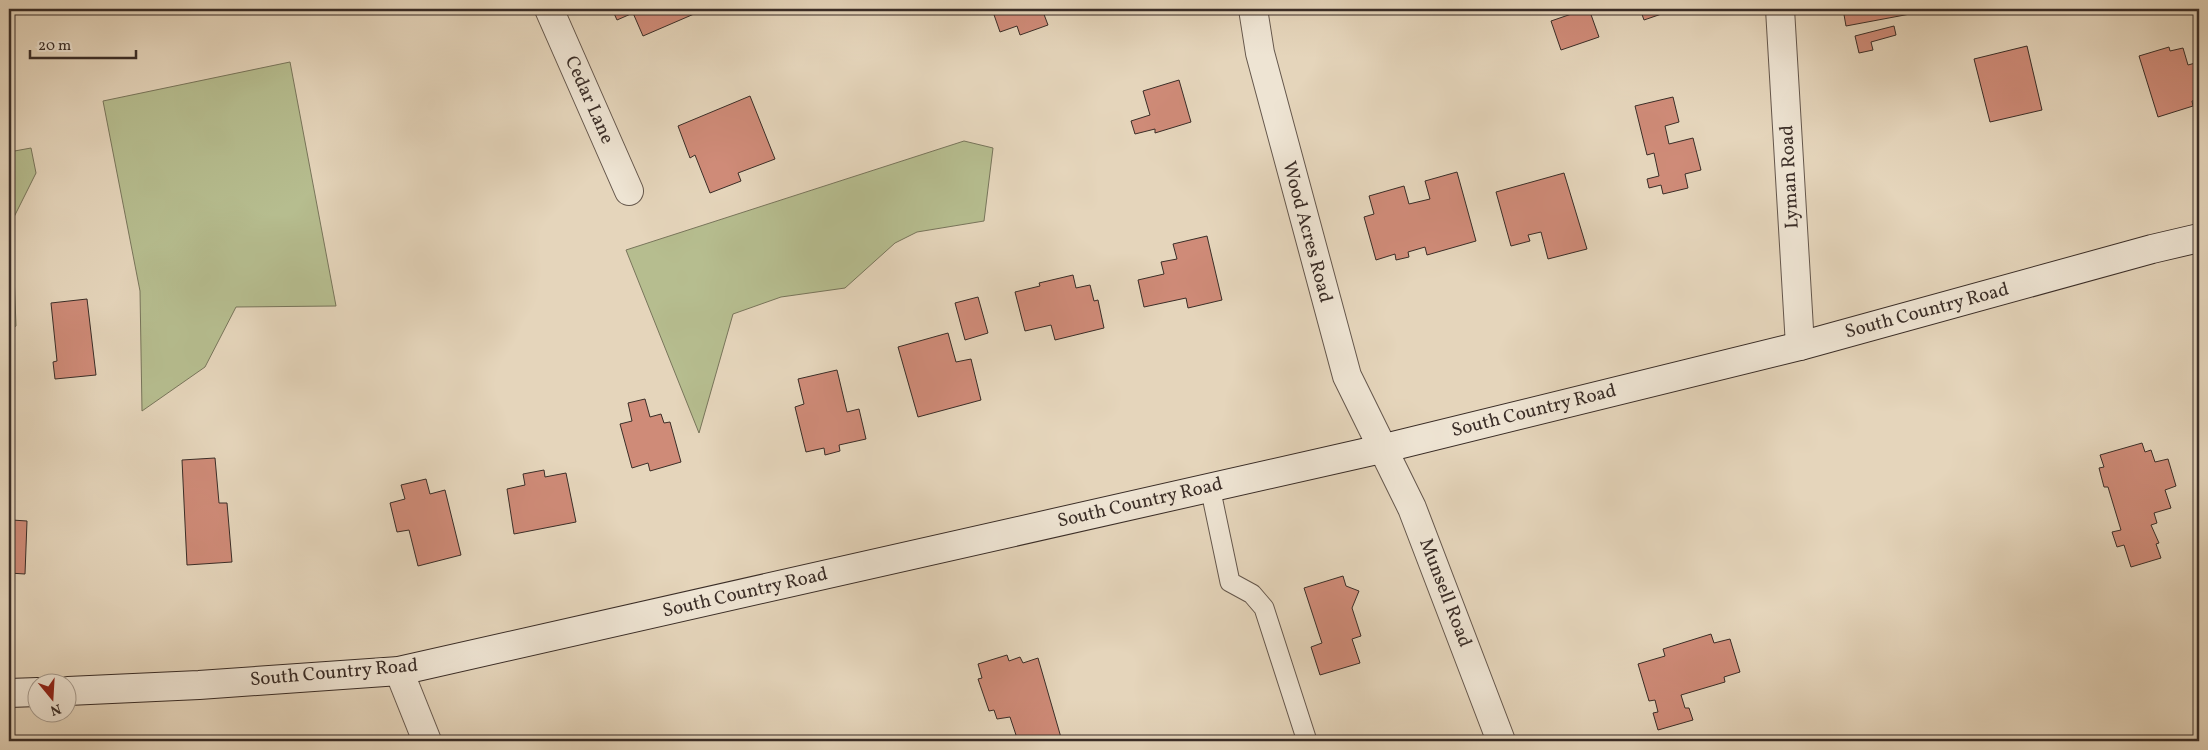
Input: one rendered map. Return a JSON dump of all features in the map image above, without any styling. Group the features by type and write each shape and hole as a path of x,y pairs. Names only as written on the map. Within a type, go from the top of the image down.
{"main road":[{"name":"Cedar Lane","path":"549,9 629,191"},
{"name":"Wood Acres Road","path":"1253,9 1260,53 1347,376 1381,449"},
{"name":"Lyman Road","path":"1780,9 1800,346"},
{"name":"South Country Road","path":"78,691 200,685 399,671 1381,449 1800,346 2143,251 2199,238"},
{"name":"Munsell Road","path":"1381,449 1412,508 1501,741"},
{"path":"399,671 427,741"},
{"path":"9,694 28,693"}],"lane":[{"path":"1210,487 1230,582 1252,594 1264,608 1307,741"}],"green space":[{"path":"290,62 336,306 236,307 205,367 142,411 140,291 103,101"},
{"path":"964,141 993,148 984,221 917,232 895,243 845,288 781,297 733,314 699,433 626,250"},
{"path":"31,148 36,173 12,221 16,326 9,331 9,152"}],"building":[{"path":"612,9 692,9 694,14 643,36 633,13 617,20"},
{"path":"992,9 1042,9 1048,25 1020,35 1017,26 1000,32"},
{"path":"1589,9 1599,37 1561,50 1551,21"},
{"path":"1640,9 1676,9 1644,20"},
{"path":"1843,9 1909,9 1910,14 1846,26"},
{"path":"1894,26 1896,35 1871,42 1873,50 1859,53 1855,36"},
{"path":"2027,46 2042,110 1990,122 1974,59"},
{"path":"2169,47 2170,51 2183,48 2188,65 2199,62 2199,99 2192,101 2193,106 2158,117 2139,56"},
{"path":"1179,80 1191,122 1155,133 1155,129 1135,134 1131,121 1150,115 1143,91"},
{"path":"750,96 775,159 738,173 741,181 710,193 695,155 690,158 678,126"},
{"path":"1673,97 1679,122 1665,126 1669,144 1693,138 1701,170 1685,174 1688,188 1663,194 1661,185 1649,188 1647,179 1659,176 1654,153 1647,155 1635,106"},
{"path":"1457,172 1476,241 1427,255 1425,247 1408,252 1409,257 1396,260 1395,254 1376,260 1364,217 1374,214 1369,196 1404,186 1409,204 1430,199 1425,181"},
{"path":"1564,173 1587,249 1548,259 1541,232 1528,235 1530,241 1511,246 1496,192"},
{"path":"1207,236 1222,300 1188,308 1186,298 1144,307 1138,280 1164,274 1161,262 1177,259 1173,244"},
{"path":"1073,275 1076,288 1090,285 1094,301 1098,300 1104,328 1055,340 1051,325 1025,331 1015,292 1040,286 1039,283"},
{"path":"978,297 988,333 965,340 955,303"},
{"path":"87,299 96,375 55,379 53,362 57,361 51,303"},
{"path":"948,333 956,362 971,359 981,400 918,417 898,347"},
{"path":"837,370 847,412 859,409 866,439 839,445 840,451 825,455 824,448 806,452 795,407 804,404 798,379"},
{"path":"9,373 13,373 11,409 9,408"},
{"path":"645,399 650,417 661,414 664,423 670,422 681,462 650,471 648,463 632,468 620,424 632,421 628,403"},
{"path":"2142,443 2145,452 2151,450 2155,462 2168,459 2176,486 2165,490 2171,508 2154,513 2157,523 2151,525 2159,543 2156,544 2161,558 2131,567 2124,545 2117,547 2112,532 2121,530 2108,487 2104,487 2099,468 2104,467 2100,455"},
{"path":"215,458 219,503 227,503 232,562 187,565 182,460"},
{"path":"544,470 545,477 566,473 576,522 514,534 507,489 525,485 523,474"},
{"path":"426,479 430,494 445,490 461,555 418,566 409,530 397,532 390,503 405,499 401,485"},
{"path":"9,503 12,503 12,520 27,521 25,574 9,573"},
{"path":"1343,576 1346,586 1359,591 1352,608 1361,636 1352,639 1360,663 1320,675 1311,647 1322,643 1304,588"},
{"path":"1711,634 1714,643 1730,639 1740,672 1724,677 1725,682 1681,695 1685,708 1689,708 1693,720 1658,730 1653,713 1658,712 1655,700 1649,701 1638,664 1665,656 1663,649"},
{"path":"1007,655 1009,661 1020,657 1023,663 1038,658 1062,741 1018,741 1010,717 997,719 994,710 989,711 978,679 982,678 978,664"}]}
